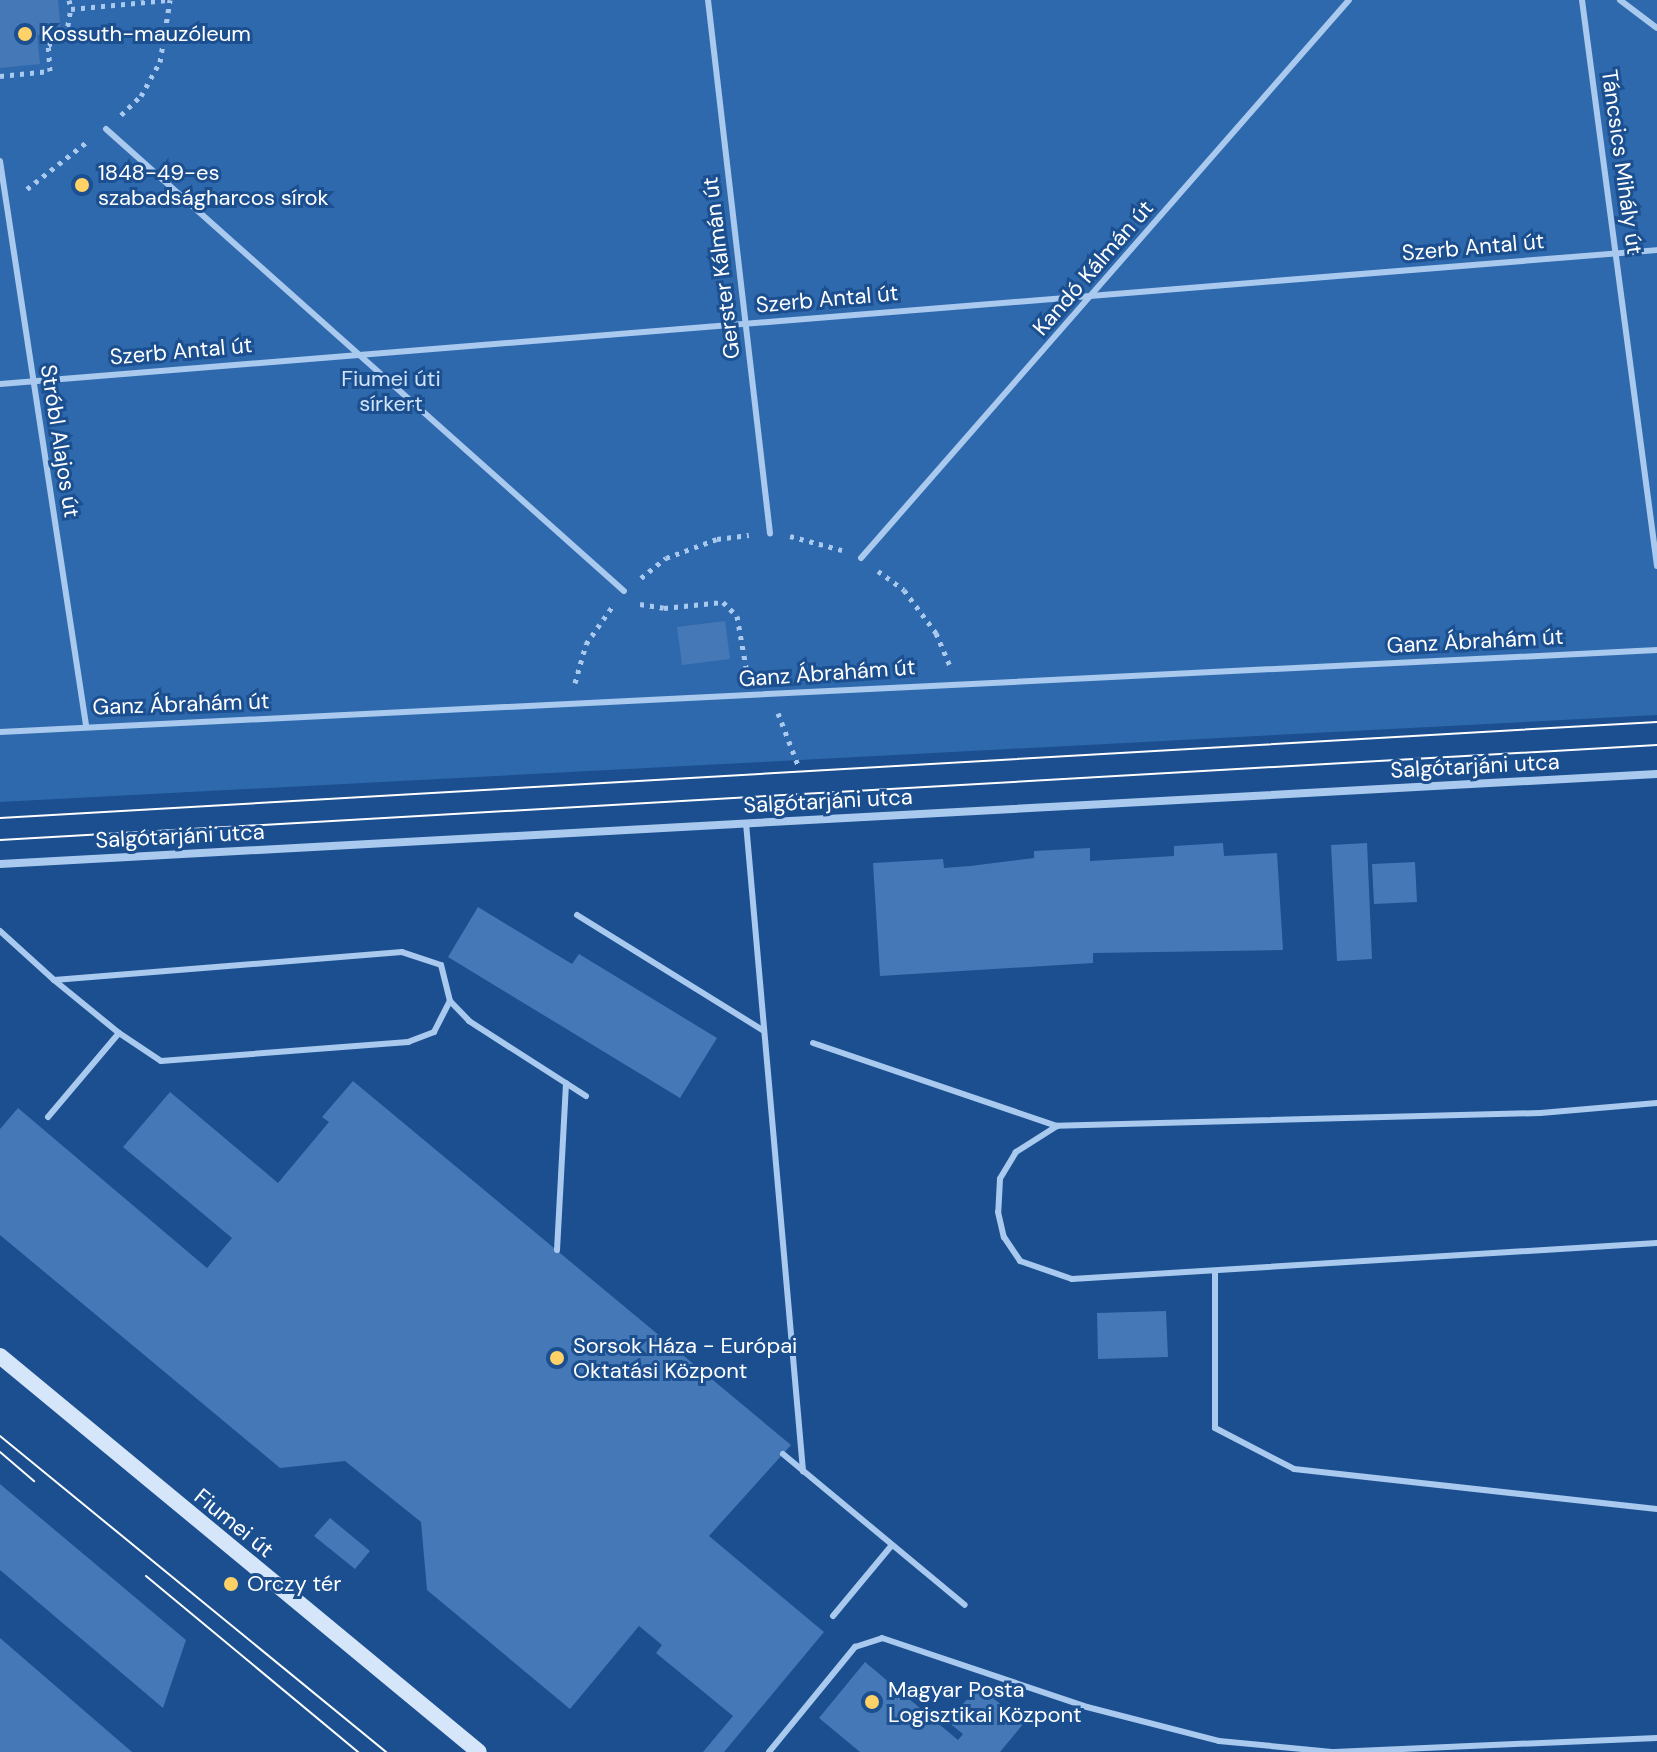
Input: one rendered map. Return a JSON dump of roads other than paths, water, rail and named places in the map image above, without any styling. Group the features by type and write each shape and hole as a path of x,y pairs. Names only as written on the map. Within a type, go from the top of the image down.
{"main road":[{"name":"Fiumei út","path":"0,1356 479,1752"}],"street":[{"name":"Salgótarjáni utca","path":"0,864 1657,774"}],"lane":[{"name":"Gerster Kálmán út","path":"708,0 770,533"},
{"name":"Kandó Kálmán út","path":"861,558 1095,295 1349,0"},
{"name":"Táncsics Mihály út","path":"1582,0 1657,566"},
{"path":"1620,0 1657,28"},
{"path":"106,129 624,591"},
{"name":"Stróbl Alajos út","path":"0,161 86,725"},
{"name":"Szerb Antal út","path":"0,384 1657,250"},
{"name":"Ganz Ábrahám út","path":"0,732 86,725 568,707 956,682 1657,650"},
{"path":"746,823 803,1471"},
{"path":"577,915 764,1031"},
{"path":"0,931 119,1033 161,1061 408,1042 434,1032 450,1001"},
{"path":"54,980 402,952 441,965 450,1001 469,1021 586,1096"},
{"path":"48,1117 119,1033"},
{"path":"813,1043 1057,1126 1540,1113 1657,1103"},
{"path":"557,1250 566,1083"},
{"path":"1057,1126 1016,1152 1000,1179 1004,1237 1020,1261 1072,1279 1657,1243"},
{"path":"1215,1271 1215,1428 1294,1469 1657,1509"},
{"path":"783,1454 965,1605"},
{"path":"833,1616 892,1545"},
{"path":"769,1752 855,1647 882,1638 1087,1707 1219,1741 1334,1752 1657,1738"}],"tram line":[{"path":"0,818 1657,722"},
{"path":"0,840 1657,745"},
{"path":"0,1436 386,1752"},
{"path":"0,1452 34,1481"},
{"path":"146,1576 358,1752"}],"place":[{"name":"Kossuth-mauzóleum","path":"25,34"},
{"name":"1848-49-es szabadságharcos sírok","path":"82,185"},
{"name":"Sorsok Háza - Európai Oktatási Központ","path":"557,1358"},
{"name":"Orczy tér","path":"231,1584"},
{"name":"Magyar Posta Logisztikai Központ","path":"872,1702"}],"park label":[{"name":"Fiumei úti sírkert","path":"391,390"}]}
